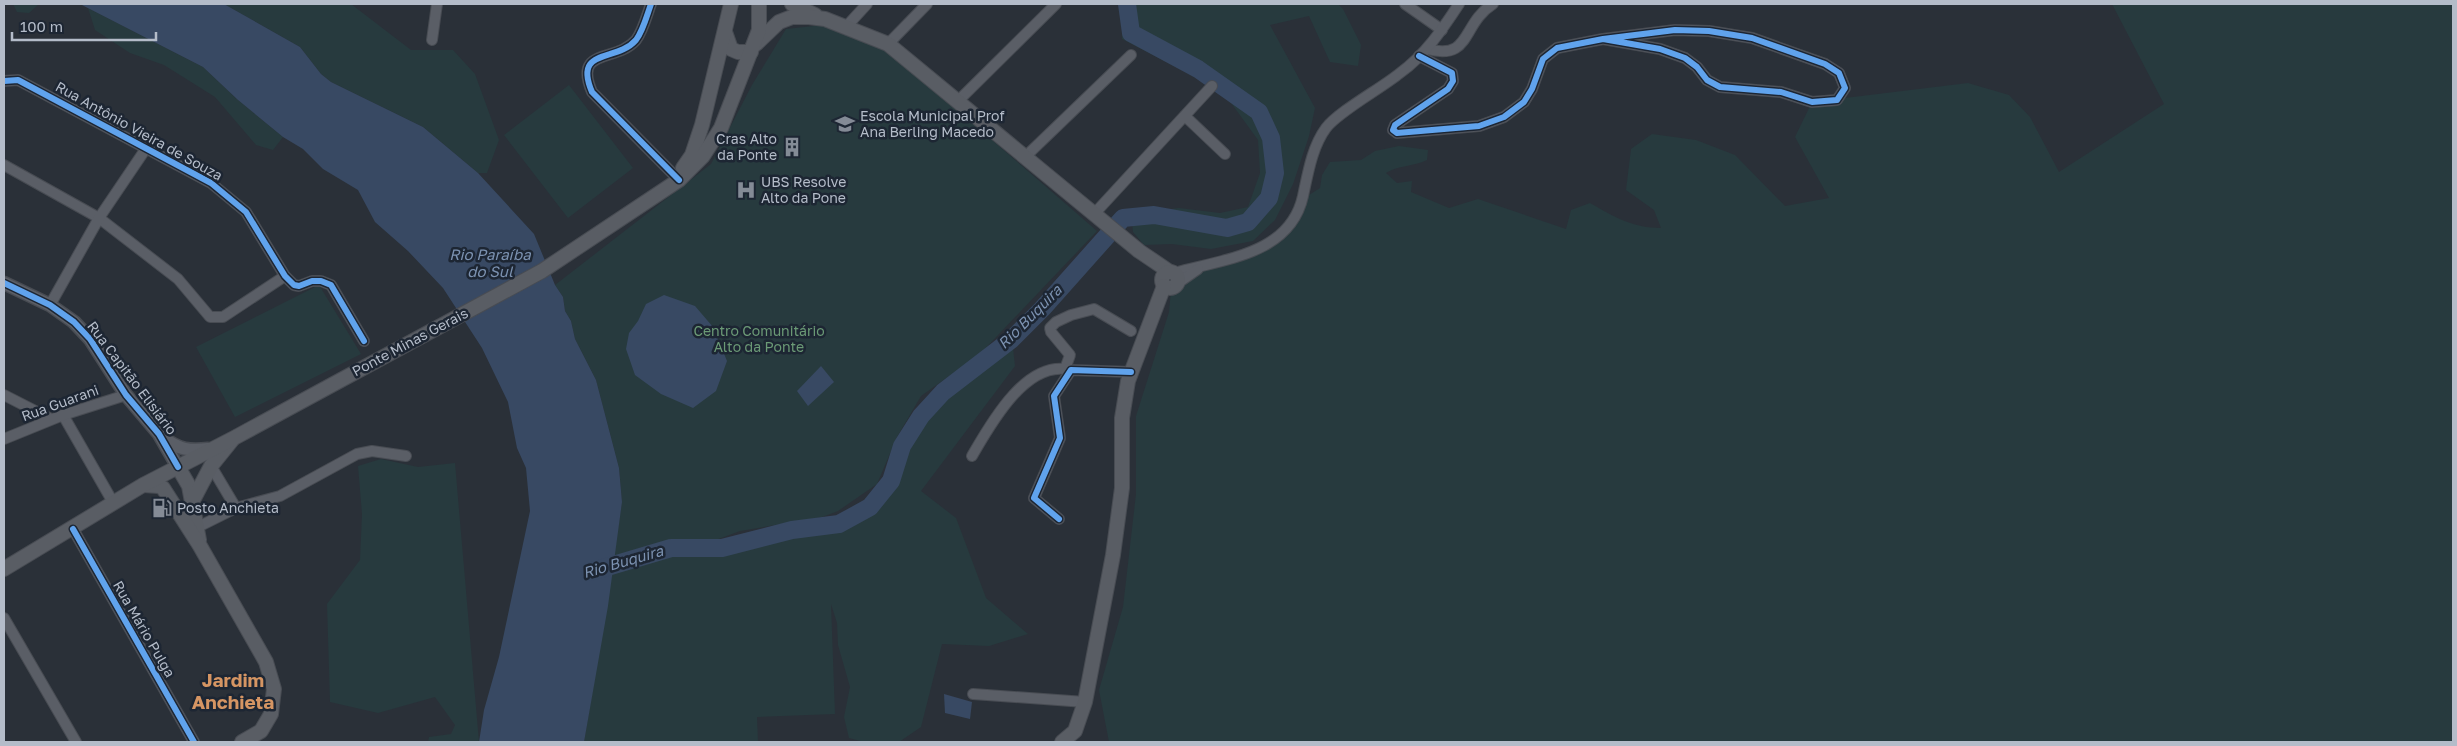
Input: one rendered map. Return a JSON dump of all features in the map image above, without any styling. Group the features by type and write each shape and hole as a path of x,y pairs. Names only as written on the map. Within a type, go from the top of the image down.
{"main road":[{"path":"677,181 692,155 702,125 731,4"},
{"path":"677,181 703,156 722,128 759,30 759,4"},
{"path":"792,4 825,20 888,44 957,102 1100,216 1139,251 1152,260 1170,280 1131,372 1122,418 1122,488 1113,555 1085,702 1075,731 1062,742"},
{"path":"724,31 731,49 738,52 753,49 779,22 792,17 825,20"},
{"name":"Ponte Minas Gerais","path":"4,569 143,485 178,468 208,449 236,436 542,271 677,181"},
{"path":"192,502 211,466 236,436"},
{"path":"178,468 189,486 200,546"},
{"path":"143,485 163,488 200,546 266,662 274,689 271,714 261,731 242,742"}],"street":[{"path":"432,40 437,4"},
{"path":"651,4 637,39 626,49 591,62 587,67 587,81 592,92 677,181"},
{"path":"845,28 867,4"},
{"path":"888,44 927,4"},
{"path":"957,102 1056,4"},
{"path":"1405,4 1442,30"},
{"path":"1170,280 1206,264 1260,249 1284,233 1292,223 1300,206 1315,150 1327,126 1402,72 1442,30 1459,4"},
{"path":"1423,52 1443,53 1458,48 1474,22 1493,4"},
{"path":"1423,52 1452,73 1453,81 1448,89 1395,125 1393,130 1397,133 1479,126 1504,117 1516,110 1528,97 1547,54 1564,46 1603,38 1675,30 1738,34 1825,64 1839,73 1845,88 1837,100 1818,103 1781,92 1720,87 1707,80 1697,67 1685,58 1655,48 1603,38"},
{"path":"1026,156 1131,55"},
{"name":"Rua Antônio Vieira de Souza","path":"4,81 18,80 210,182 234,202 255,226 285,276"},
{"path":"1100,216 1212,86"},
{"path":"1185,116 1225,154"},
{"path":"50,305 99,218 147,147"},
{"path":"4,165 99,218 178,279 207,316 218,318 285,276 294,285 299,286 312,281 326,282 332,285 364,341"},
{"name":"Rua Capitão Elisiário","path":"4,283 50,305 74,322 90,339 126,395 160,434 178,468"},
{"path":"1059,519 1036,502 1034,496 1059,445 1060,432 1054,396 1068,370 1070,355 1051,332 1050,328 1056,322 1094,309 1131,332"},
{"path":"972,456 990,424 1015,392 1049,370 1131,372"},
{"path":"4,395 52,419"},
{"name":"Rua Guarani","path":"4,439 63,415 126,395"},
{"path":"63,415 114,504"},
{"path":"160,434 181,449 193,451 208,449"},
{"path":"198,527 236,508 280,496 358,454 372,451 406,456"},
{"path":"211,466 236,508"},
{"name":"Rua Mário Pulga","path":"73,529 194,742"},
{"path":"4,618 76,742"},
{"path":"973,694 1085,702"}],"green space":[{"path":"13,4 39,4 29,13 17,12"},
{"path":"224,4 351,4 411,50 453,50 475,74 499,140 487,173 478,173 423,127 331,82 321,74 300,47"},
{"path":"1122,4 1338,4 1343,9 1361,45 1358,66 1330,62 1309,16 1270,25 1315,108 1309,136 1293,184 1275,220 1253,241 1211,249 1172,244 1144,245 1133,232 1131,212 1179,208 1220,213 1248,207 1260,173 1258,140 1226,96 1207,83 1122,39"},
{"path":"2112,4 2453,4 2453,742 1109,742 1099,690 1123,607 1136,494 1136,416 1169,312 1171,290 1206,264 1251,252 1292,223 1303,199 1320,188 1322,175 1330,162 1361,160 1375,151 1399,146 1428,150 1427,160 1386,173 1397,183 1412,181 1411,192 1449,208 1478,199 1566,229 1571,210 1590,203 1633,224 1661,228 1654,210 1626,190 1631,149 1652,134 1696,140 1735,155 1785,206 1829,198 1795,137 1812,102 1968,83 2009,95 2030,117 2059,172 2164,104"},
{"path":"88,8 203,67 238,100 283,137 273,150 256,145 215,97 164,65 130,53 95,30"},
{"name":"Centro Comunitário Alto da Ponte","path":"823,25 885,47 1097,231 980,354 921,396 897,437 877,484 838,511 822,517 740,531 713,541 665,541 614,556 622,502 619,468 596,380 575,339 571,321 565,311 563,297 555,285 711,164 752,85 786,29"},
{"path":"569,85 633,168 568,218 504,135"},
{"path":"319,285 361,354 235,417 196,347"},
{"path":"1012,339 1015,366 921,491 956,518 986,598 1028,634 989,646 942,644 921,727 899,742 864,742 849,738 844,717 850,687 838,645 837,623 831,604 835,714 757,717 758,742 584,742 613,566 671,548 722,548 792,530 839,524 870,507 891,481 902,446 921,416 943,392"},
{"path":"381,459 418,467 455,463 479,742 428,742 429,737 451,734 455,725 435,697 378,713 330,702 327,604 360,560 362,514 358,466"}],"water":[{"name":"Rio Paraíba do Sul","path":"80,4 224,4 300,47 321,74 331,82 423,127 478,173 534,234 555,285 563,297 565,311 571,321 575,339 596,380 619,468 622,502 608,606 584,742 479,742 484,710 499,657 530,511 526,468 517,448 508,402 482,348 443,288 408,251 375,222 358,190 323,169 303,149 283,137 238,100 203,67"},
{"path":"664,295 695,306 713,327 727,361 716,391 693,408 661,394 635,375 626,349 629,333 638,321 646,304"},
{"path":"821,366 834,382 808,406 797,391"},
{"path":"944,694 972,702 970,719 945,713"}],"waterway":[{"name":"Rio Buquira","path":"590,572 671,548 722,548 792,530 839,524 870,507 891,481 902,446 921,416 943,392 1012,339 1042,309 1123,218 1154,215 1227,228 1248,222 1269,198 1275,173 1271,138 1259,112 1198,69 1131,33 1127,4"}],"cycle path":[{"path":"651,4 643,28 636,40 628,47 592,62 588,68 588,78 592,92 679,180"},
{"path":"1419,56 1452,73 1453,81 1448,89 1395,125 1393,130 1397,133 1479,126 1504,117 1524,102 1532,89 1543,59 1557,48 1603,39 1675,30 1709,31 1752,38 1825,64 1839,73 1845,88 1837,100 1812,102 1781,92 1720,87 1707,80 1697,67 1685,58 1660,49 1603,39"},
{"path":"4,81 18,80 211,183 246,212 285,276 294,285 299,286 312,281 321,281 331,285 364,341"},
{"path":"4,283 50,305 74,322 90,339 126,395 159,434 178,467"},
{"path":"1059,519 1034,498 1060,438 1054,396 1071,370 1131,372"},
{"path":"73,529 194,742"}],"place":[{"name":"Escola Municipal Prof Ana Berling Macedo","path":"845,124"},
{"name":"Cras Alto da Ponte","path":"792,147"},
{"name":"UBS Resolve Alto da Pone","path":"746,190"},
{"name":"Posto Anchieta","path":"162,508"}],"district":[{"name":"Jardim Anchieta","path":"233,691"}]}
